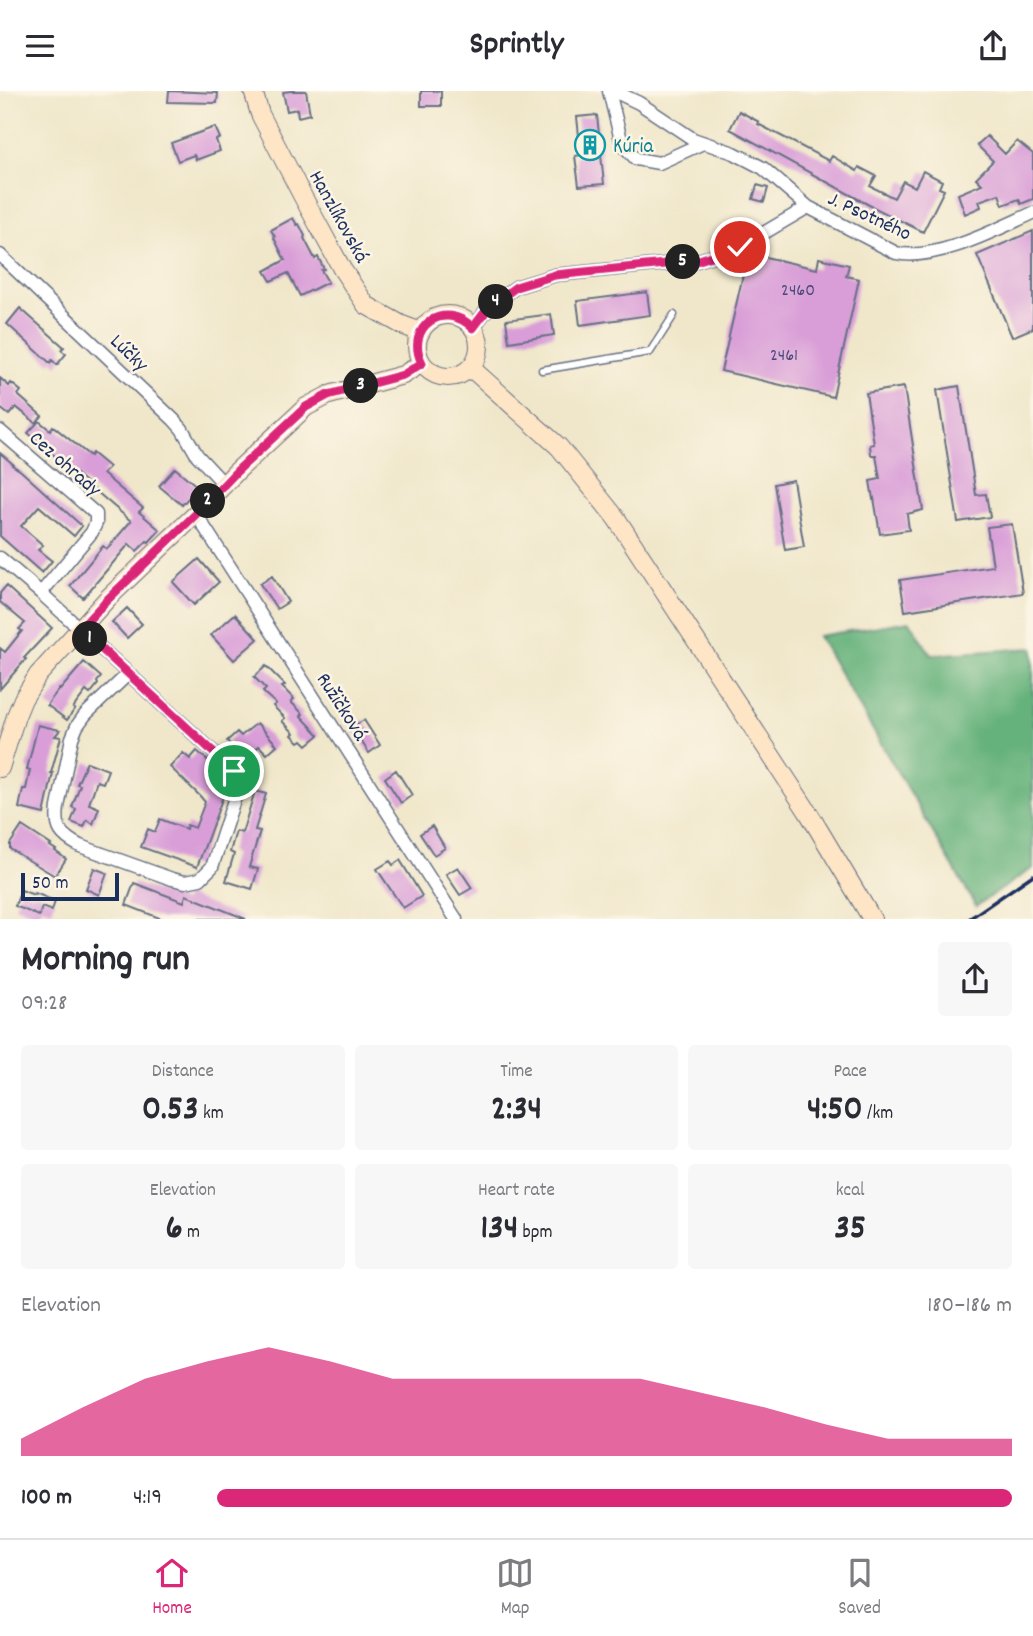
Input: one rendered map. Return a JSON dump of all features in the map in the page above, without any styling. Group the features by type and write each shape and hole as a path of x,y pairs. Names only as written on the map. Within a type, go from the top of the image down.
{"street":[{"name":"Hanzlíkovská","path":"253,91 260,114 303,197 342,269 366,305 402,325 421,331"},
{"name":"J. Psotného","path":"612,91 639,103 693,139 736,154 763,168 808,207 896,253 909,256 962,244 1033,213"},
{"name":"J. Psotného","path":"612,91 622,144 636,159 659,163 703,143"},
{"path":"473,328 489,307 516,287 555,275 696,261 740,247 808,207"},
{"name":"Lúčky","path":"0,255 174,420 197,455 224,484"},
{"path":"450,315 459,317 473,328 480,344 476,361 463,373 455,377 436,375 422,363 417,351 418,338 426,324 433,319 450,315"},
{"path":"0,768 5,729 38,675 107,600 224,484 306,407 328,395 403,375 422,363"},
{"path":"471,367 559,447 616,519 808,812 872,919"},
{"name":"Cez ohrady","path":"0,431 96,514 92,532 41,593"},
{"name":"Ružičková","path":"196,514 456,919"},
{"path":"0,558 41,593 234,771 237,778 235,797 212,867 200,879 185,882 172,879 80,846 59,831 56,817 74,732 85,715 128,674"}],"lane":[{"path":"542,370 650,352 674,315"}],"green space":[{"path":"910,621 931,655 1033,648 1033,868 976,906 818,636"}],"building":[{"path":"169,91 218,93 217,103 168,102"},
{"path":"306,91 310,114 298,117 297,109 287,111 283,92"},
{"path":"421,91 441,91 441,106 421,106"},
{"path":"739,111 759,122 758,124 829,161 832,156 857,171 859,167 876,176 870,186 894,198 903,181 915,187 923,171 942,181 939,188 944,190 923,232 730,129"},
{"name":"Kúria","path":"597,115 604,184 579,186 575,156 581,155 577,117"},
{"path":"215,127 220,138 216,140 220,151 196,160 194,155 178,161 171,143"},
{"path":"987,136 1005,154 1017,141 1033,154 1033,199 1021,204 1019,199 1003,205 999,194 979,201 981,207 965,214 958,194 982,184 976,178 993,161 977,145"},
{"path":"757,185 768,188 764,202 753,199"},
{"path":"293,218 297,225 299,224 315,259 318,257 328,282 300,296 288,273 271,281 265,271 285,260 271,230"},
{"path":"1033,231 1033,328 1012,337 977,255"},
{"path":"748,253 817,269 819,258 849,265 846,276 859,279 833,397 721,371"},
{"path":"647,292 650,315 580,325 577,301"},
{"path":"20,308 64,347 61,350 66,354 57,365 52,360 50,363 7,324"},
{"path":"551,314 554,335 509,342 506,320"},
{"path":"0,378 21,391 18,395 42,416 36,423 16,407 9,415 0,408"},
{"path":"959,386 976,495 986,494 990,517 958,522 937,390"},
{"path":"904,387 923,510 907,514 909,530 880,534 870,481 880,479 876,455 871,455 870,445 874,444 866,393"},
{"path":"39,421 50,430 53,426 90,456 92,453 109,467 103,474 143,508 139,512 160,530 137,551 129,544 83,598 70,586 103,546 107,549 131,521 28,433"},
{"path":"0,453 82,526 74,536 39,506 21,526 43,545 38,550 52,561 42,573 0,536"},
{"path":"175,468 198,487 182,505 159,486"},
{"path":"793,480 804,547 785,550 774,484"},
{"path":"1012,524 1023,593 905,611 900,580 993,566 987,527"},
{"path":"199,559 219,582 194,605 173,582"},
{"path":"272,576 288,602 277,609 260,584"},
{"path":"6,586 52,628 0,689 0,648 5,652 25,623 0,602 0,593"},
{"path":"127,608 142,624 127,638 112,622"},
{"path":"235,614 258,639 234,660 211,635"},
{"path":"84,662 101,677 90,694 86,691 67,720 47,705"},
{"path":"266,666 285,685 282,687 294,699 291,702 319,735 307,745 292,735 294,733 282,721 285,718 273,706 276,704 263,692 266,689 254,677"},
{"path":"364,720 380,745 369,753 352,727"},
{"path":"257,723 277,745 267,754 259,746 248,756 241,748 236,751 227,741 237,732 241,736"},
{"path":"38,725 60,730 55,736 61,737 44,814 19,808 23,789 26,789 30,770 27,769"},
{"path":"197,751 223,774 215,783 225,791 197,867 141,847 148,829 155,832 160,819 186,829 187,825 195,828 205,802 170,767 183,753 190,759"},
{"path":"87,762 108,770 103,783 97,781 89,804 99,808 93,824 87,820 84,827 71,822 76,809 72,807 80,785 77,784"},
{"path":"396,770 412,795 401,803 385,778"},
{"path":"255,791 266,794 255,830 260,831 249,867 258,869 252,889 226,881 234,854 230,852 236,831 242,833"},
{"path":"22,826 51,845 66,859 55,876 10,849 10,844"},
{"path":"432,826 445,848 434,855 420,834"},
{"path":"400,860 422,896 403,908 377,869 390,861 393,865"},
{"path":"458,867 472,888 460,895 446,874"},
{"path":"94,868 107,873 99,895 86,889"},
{"path":"134,883 184,902 186,895 246,919 162,919 126,905"},
{"path":"21,890 55,901 52,911 42,907 39,916 15,906"}],"railway":[{"path":"969,919 1033,875"}],"place":[{"name":"Kúria","path":"590,145"}],"route":[{"path":"234,771 80,629 107,600 306,407 328,395 403,375 422,363 417,351 418,338 426,324 433,319 450,315 459,317 473,328 489,307 516,287 555,275 696,261 740,247"}]}
